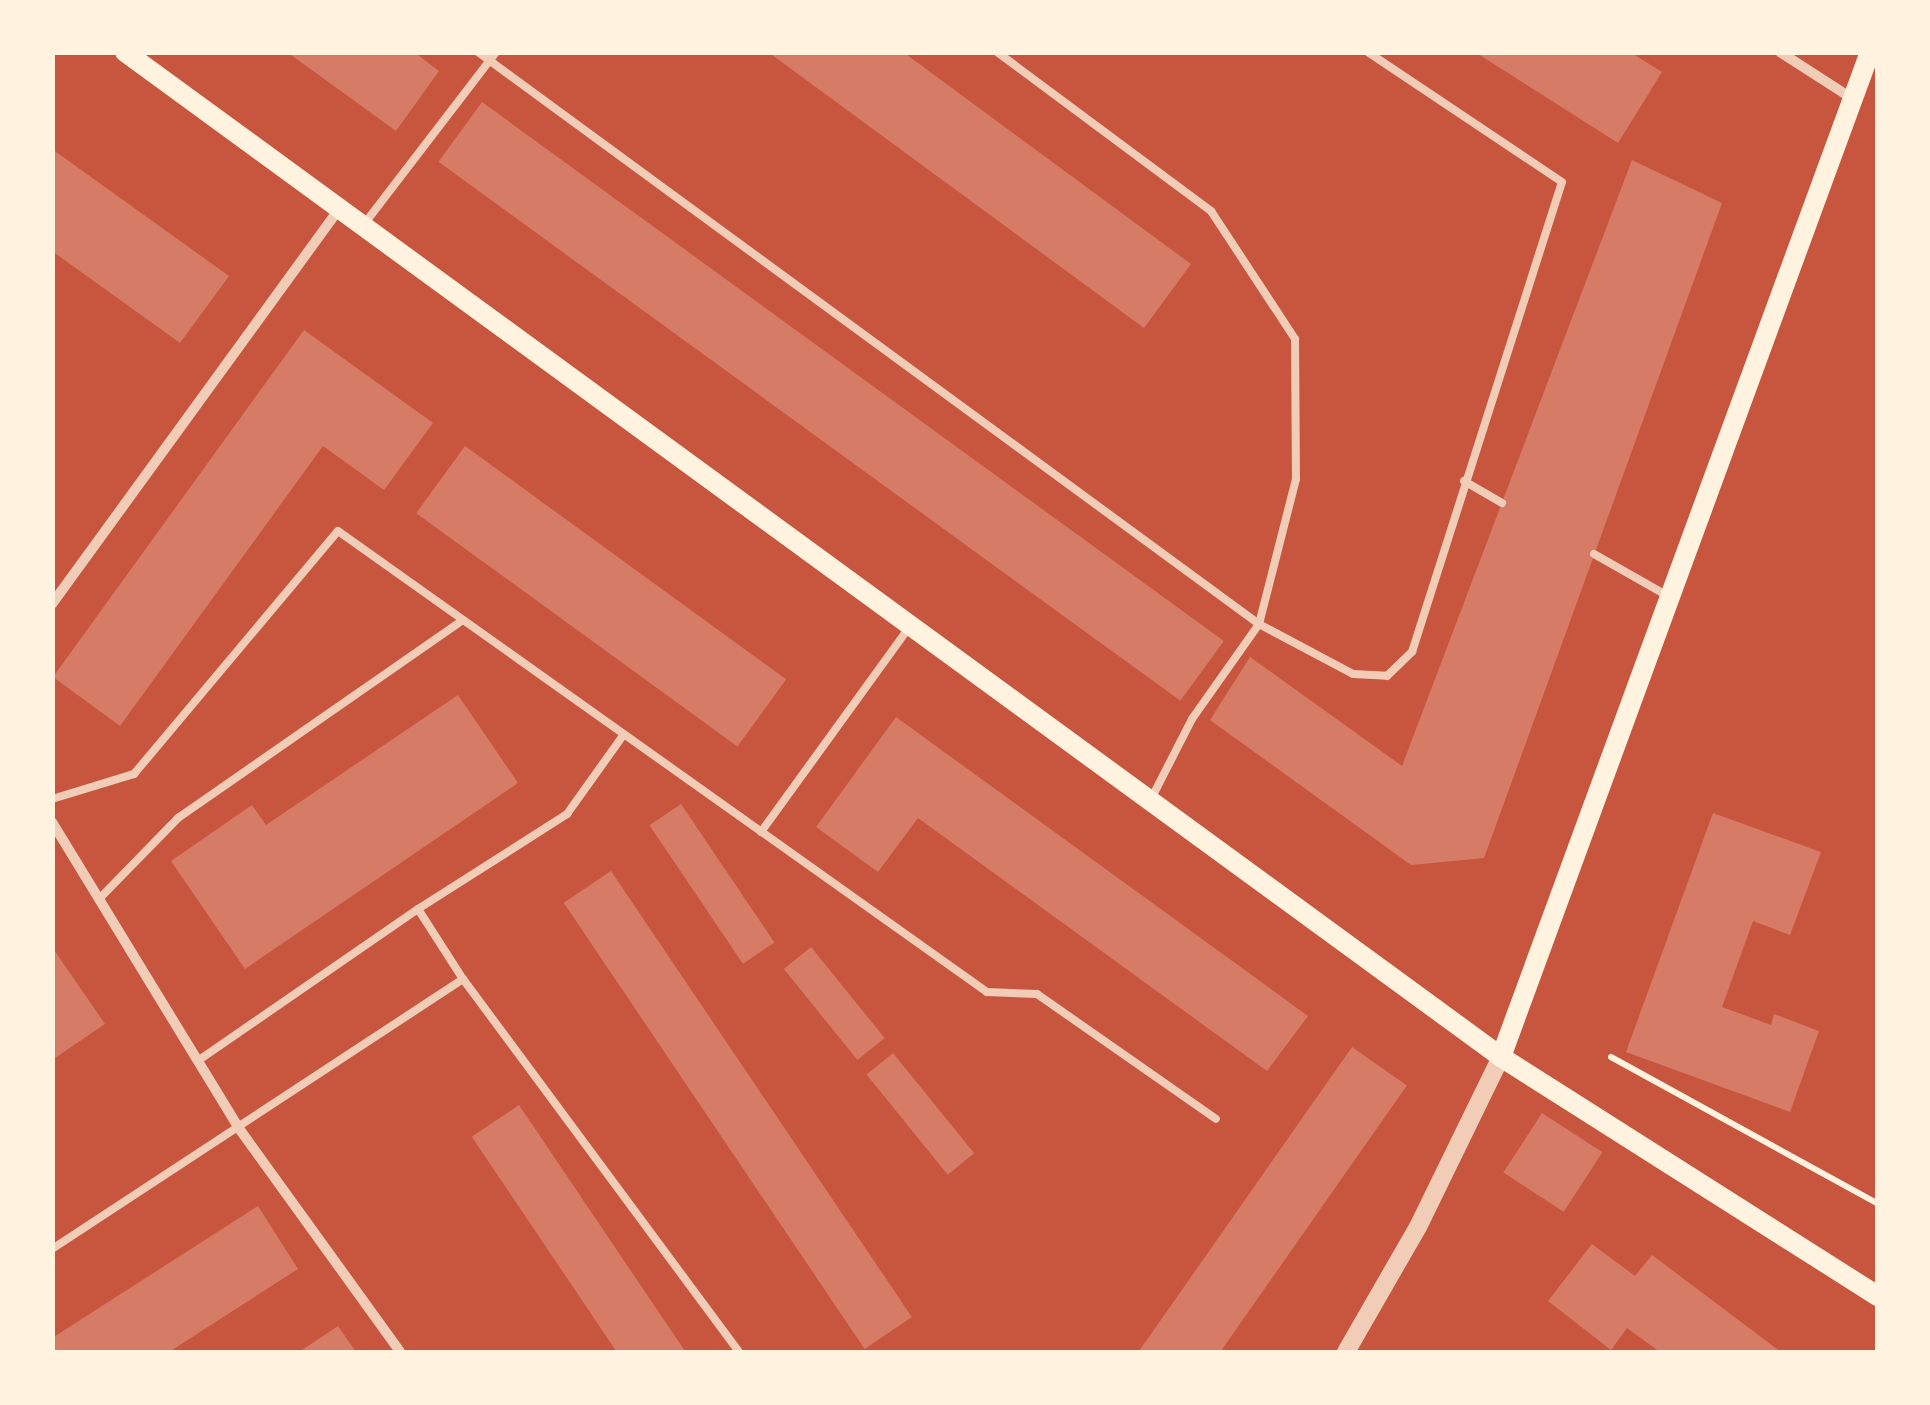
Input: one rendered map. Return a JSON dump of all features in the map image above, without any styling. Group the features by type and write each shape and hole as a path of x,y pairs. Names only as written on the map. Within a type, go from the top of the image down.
{"main road":[{"path":"126,52 1502,1056 1878,1296"},
{"path":"1502,1056 1870,52"}],"street":[{"path":"1780,52 1853,99"},
{"path":"52,604 338,210"},
{"path":"52,822 238,1126 400,1352"},
{"path":"1346,1352 1418,1227 1502,1056"}],"lane":[{"path":"478,52 1259,624 1354,674 1386,676 1412,652 1562,182 1368,52"},
{"path":"362,226 496,52"},
{"path":"997,52 1211,211 1295,339 1296,479 1259,624 1192,719 1150,800"},
{"path":"1464,481 1502,503"},
{"path":"52,799 134,774 338,531 987,992 1038,994 1216,1119"},
{"path":"1594,554 1670,597"},
{"path":"100,898 178,818 463,620"},
{"path":"761,832 910,626"},
{"path":"200,1060 418,909 566,814 624,734"},
{"path":"418,909 463,978 739,1352"},
{"path":"52,1248 463,978"}],"path":[{"path":"1611,1056 1878,1204"}],"building":[{"path":"287,52 414,52 439,71 396,131"},
{"path":"768,52 903,52 1191,264 1144,328"},
{"path":"1475,52 1630,52 1662,72 1618,143"},
{"path":"482,102 1224,641 1180,701 439,162"},
{"path":"52,149 229,276 180,343 52,251"},
{"path":"1632,160 1722,203 1484,858 1411,865 1210,720 1250,657 1402,766"},
{"path":"304,330 433,423 384,490 323,446 120,726 53,677"},
{"path":"465,446 786,679 737,746 416,513"},
{"path":"458,695 518,783 245,969 171,861 252,805 266,825"},
{"path":"896,717 1308,1016 1267,1071 918,818 878,872 816,827"},
{"path":"681,804 774,942 743,964 649,825"},
{"path":"1713,813 1821,852 1790,935 1753,921 1722,1007 1771,1025 1774,1014 1819,1031 1790,1112 1626,1052"},
{"path":"611,871 912,1317 865,1349 564,903"},
{"path":"52,947 105,1024 52,1060"},
{"path":"811,947 885,1038 857,1060 784,969"},
{"path":"1352,1047 1407,1085 1220,1352 1138,1352"},
{"path":"893,1053 974,1153 948,1175 867,1074"},
{"path":"519,1105 686,1352 617,1352 472,1137"},
{"path":"1542,1113 1602,1152 1564,1212 1503,1173"},
{"path":"258,1206 298,1269 169,1352 52,1352 52,1338"},
{"path":"1592,1244 1635,1276 1652,1255 1781,1352 1660,1352 1627,1328 1611,1350 1548,1301"},
{"path":"338,1326 356,1352 299,1352"}]}
